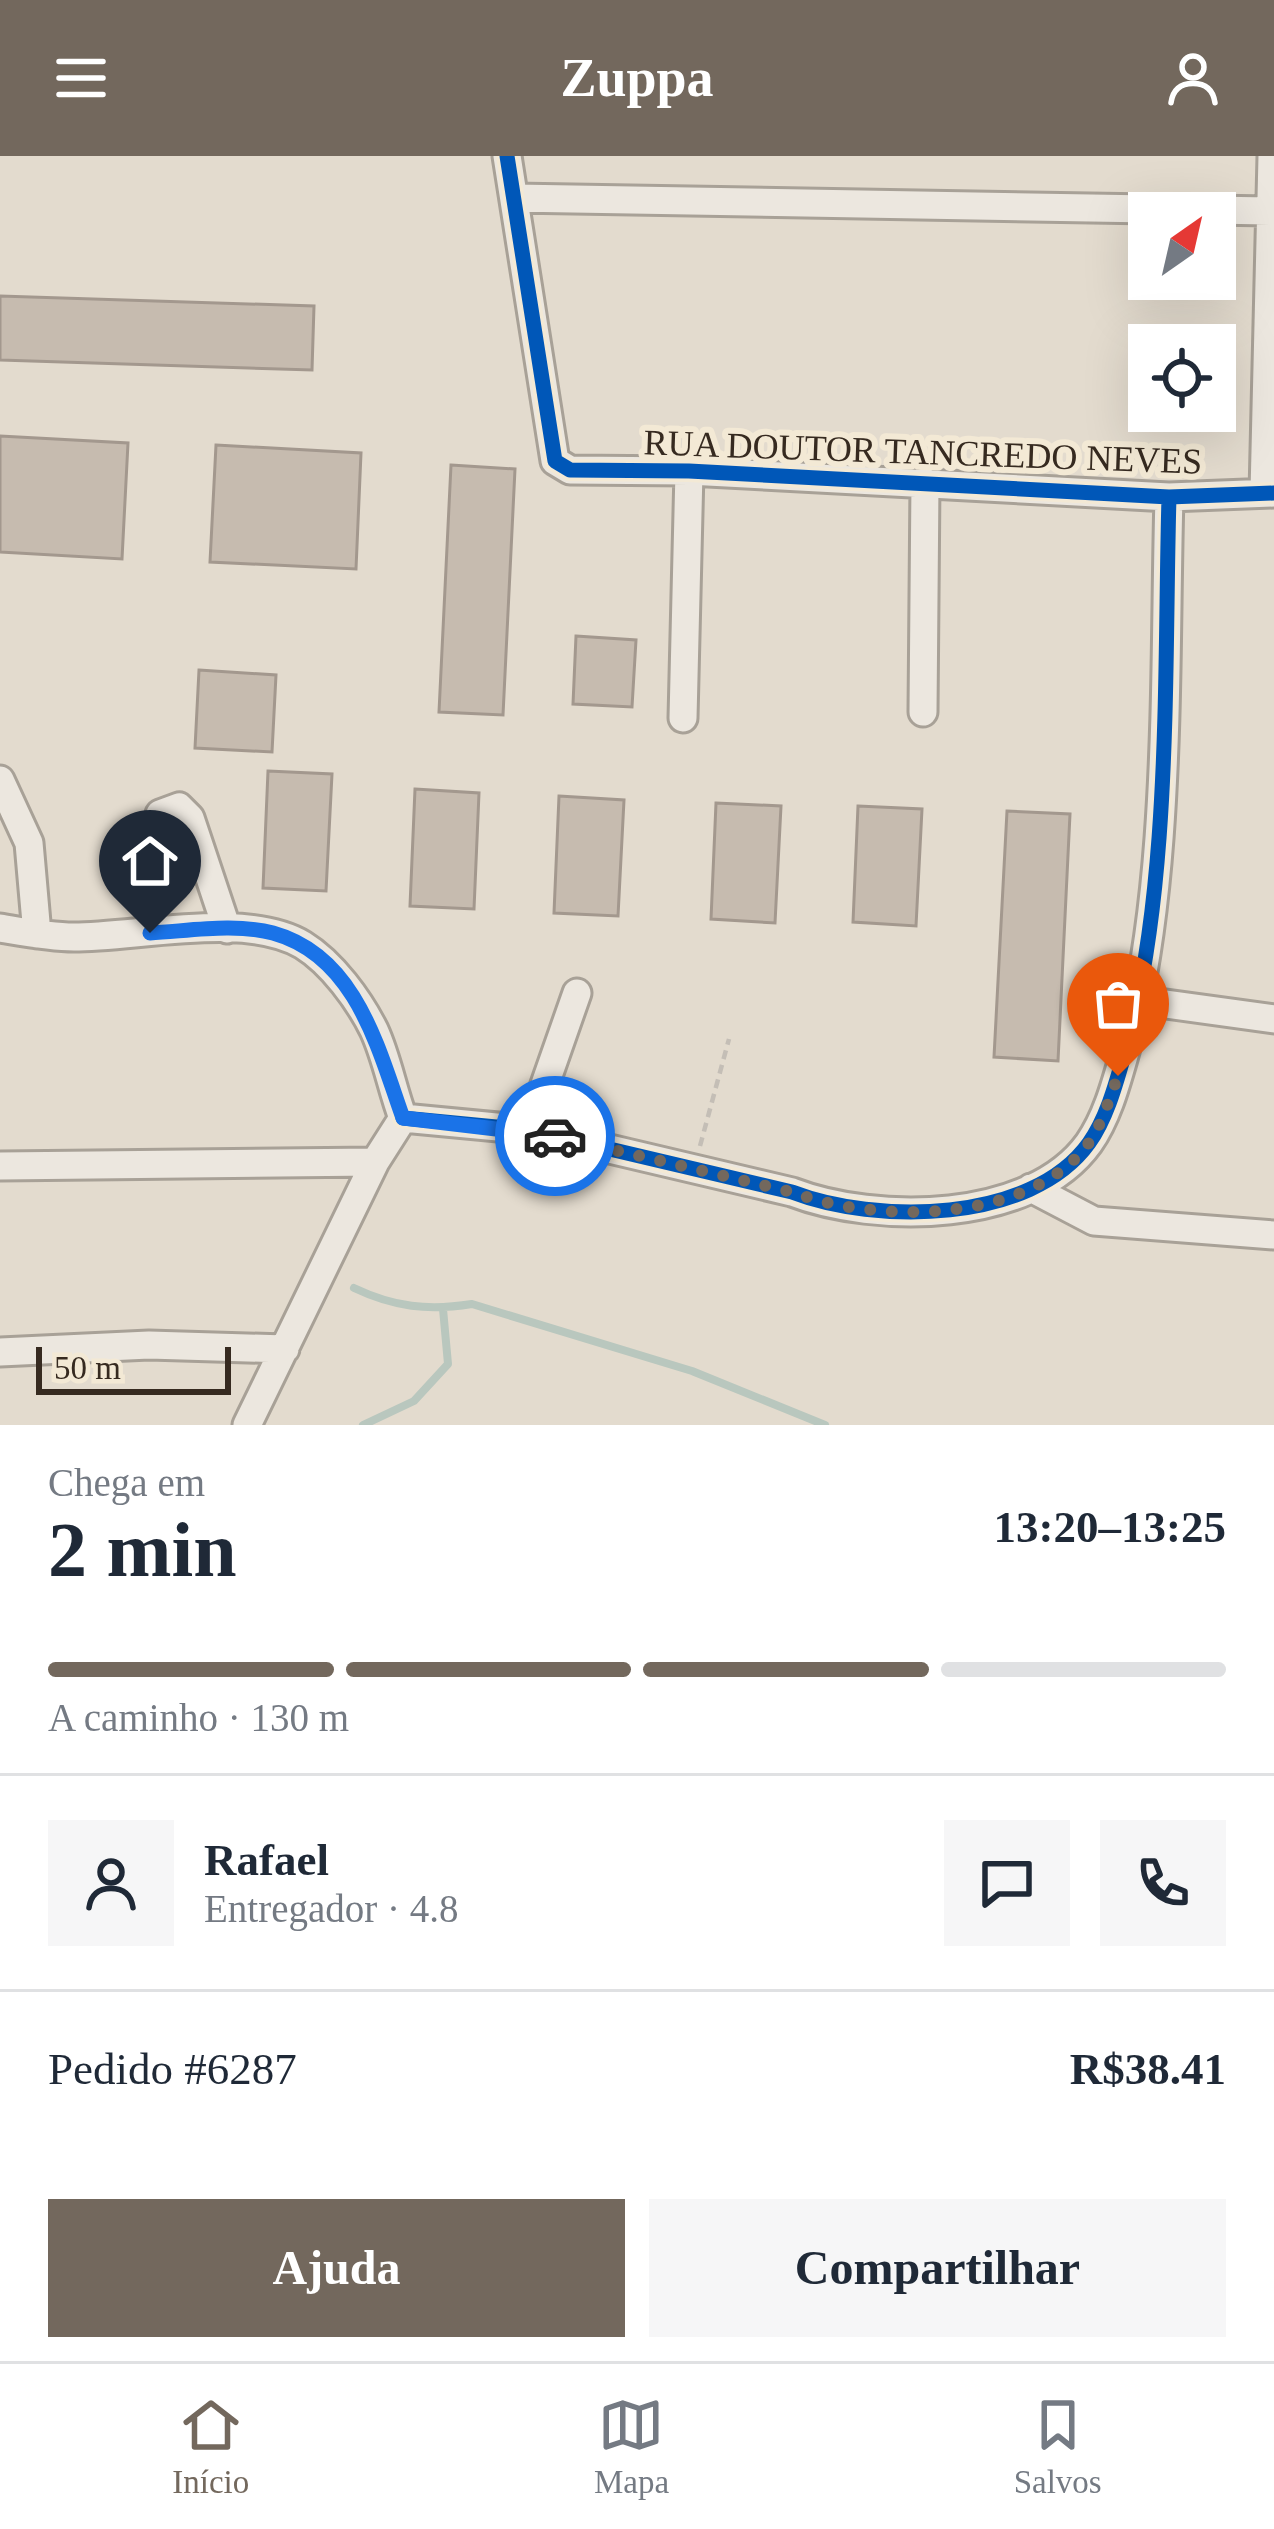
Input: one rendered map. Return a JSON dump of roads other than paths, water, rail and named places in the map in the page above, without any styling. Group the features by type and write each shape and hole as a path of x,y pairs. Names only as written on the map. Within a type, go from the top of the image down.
{"street":[{"path":"507,156 514,198 1270,211"},
{"path":"1269,493 1272,156"},
{"name":"RUA DOUTOR TANCREDO NEVES","path":"514,198 555,460 570,470 689,471 1169,497 1269,493"},
{"path":"683,718 689,471"},
{"path":"922,712 925,482"},
{"path":"403,1118 530,1130 821,1203 893,1213 961,1208 1031,1188 1070,1163 1089,1143 1118,1076 1137,1000 1158,811 1169,497"},
{"path":"0,779 29,843 37,934"},
{"path":"160,814 179,808 190,818 227,929"},
{"path":"0,928 72,937 227,929 269,932 303,945 340,981 374,1031 403,1118"},
{"path":"530,1130 577,994"},
{"path":"1137,1000 1274,1019"},
{"path":"247,1425 375,1162 403,1118"},
{"path":"0,1166 375,1162"},
{"path":"1031,1188 1094,1221 1274,1235"},
{"path":"0,1352 149,1346 285,1349"}],"waterway":[{"path":"354,1288 412,1306 472,1304 692,1371 825,1425"},
{"path":"363,1425 414,1401 448,1364 443,1309"}]}
